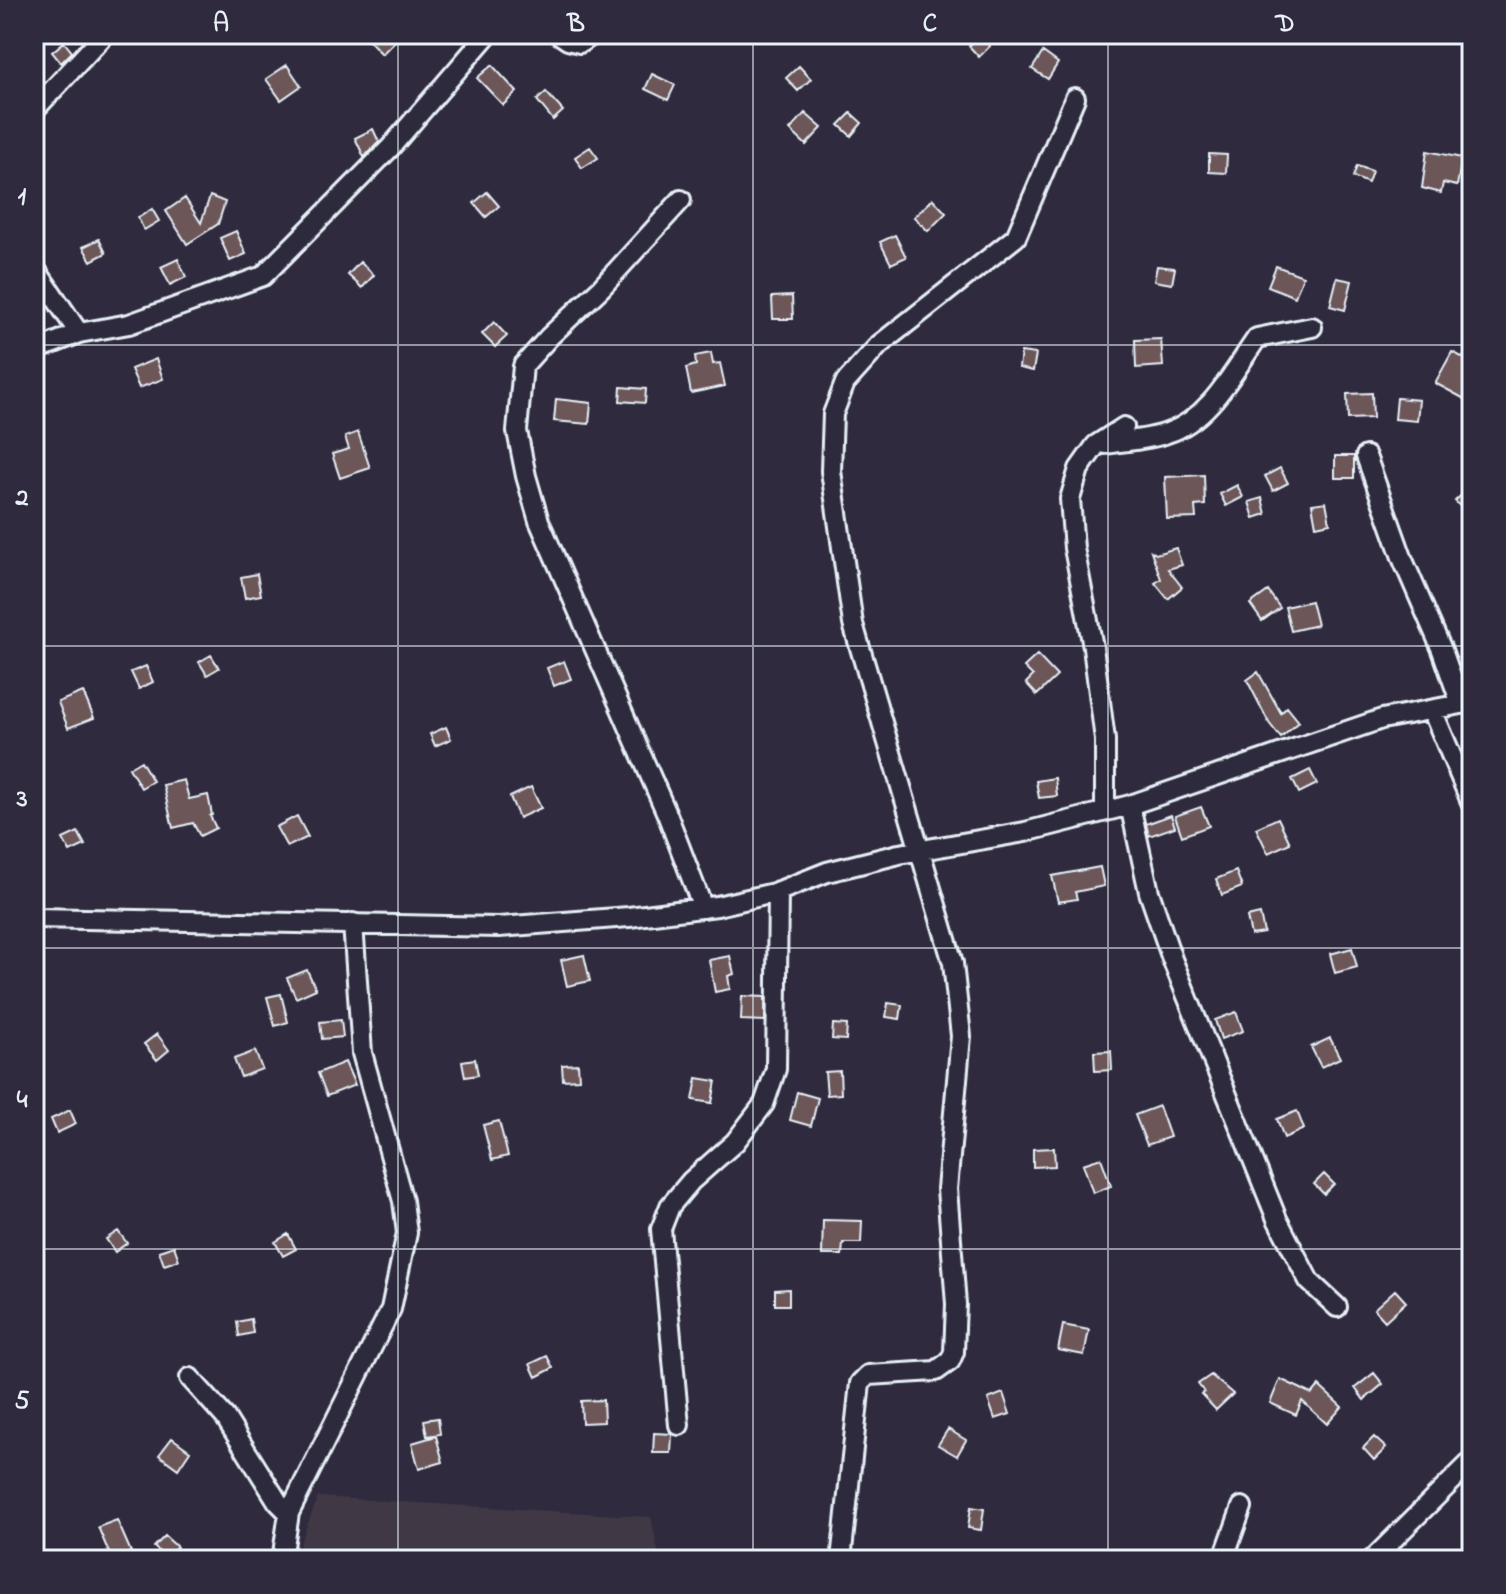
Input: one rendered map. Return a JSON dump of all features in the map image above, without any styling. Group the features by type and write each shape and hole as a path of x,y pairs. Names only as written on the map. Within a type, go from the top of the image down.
{"street":[{"path":"34,110 105,34"},
{"path":"34,351 79,333 129,324 263,276 390,148 488,34"},
{"path":"559,34 580,43 594,34"},
{"path":"841,1560 860,1383 868,1375 936,1371 950,1361 954,1352 956,1304 947,1189 961,1036 953,963 853,624 831,471 833,414 845,383 879,345 1016,237 1075,98"},
{"path":"681,200 601,288 523,366 517,431 539,521 667,814 703,908"},
{"path":"34,267 79,333"},
{"path":"1096,445 1167,434 1191,422 1209,404 1257,338 1312,327"},
{"path":"1105,811 1105,740 1093,647 1074,548 1070,499 1079,469 1096,445 1124,427"},
{"path":"34,918 499,927 703,908 778,891 827,872 922,850 1025,832 1130,805 1382,719 1467,703 1403,560 1366,456"},
{"path":"1432,710 1472,804"},
{"path":"1130,805 1149,892 1172,959 1277,1219 1309,1281 1337,1307"},
{"path":"679,1425 661,1229 670,1206 691,1181 735,1142 764,1104 776,1069 778,891"},
{"path":"282,1560 289,1513 391,1309 407,1233 403,1201 362,1053 353,923"},
{"path":"190,1378 225,1417 278,1502 289,1513"},
{"path":"1372,1560 1472,1461"},
{"path":"1223,1560 1242,1507"}],"shaded area":[{"path":"318,1497 651,1517 660,1560 294,1560"}],"building":[{"path":"363,34 402,34 382,54"},
{"path":"980,36 990,46 979,57 969,46"},
{"path":"64,42 72,52 61,63 52,52"},
{"path":"1043,52 1058,63 1048,79 1032,69"},
{"path":"287,65 301,86 281,100 266,79"},
{"path":"492,65 517,92 503,105 477,78"},
{"path":"799,66 811,79 798,91 786,78"},
{"path":"652,74 675,85 668,100 645,89"},
{"path":"546,92 563,111 553,120 537,100"},
{"path":"805,113 822,128 806,145 790,130"},
{"path":"851,113 862,123 851,136 839,125"},
{"path":"373,129 379,142 364,157 355,138"},
{"path":"590,147 598,158 582,168 575,157"},
{"path":"1427,151 1462,158 1457,186 1443,183 1441,193 1422,188"},
{"path":"1209,154 1227,155 1226,173 1209,172"},
{"path":"1357,166 1372,171 1368,183 1353,177"},
{"path":"487,192 499,206 486,217 474,203"},
{"path":"210,196 225,202 218,224 187,244 166,211 185,198 201,223"},
{"path":"933,199 946,213 928,231 914,217"},
{"path":"152,209 159,221 144,230 138,218"},
{"path":"236,231 246,254 230,261 220,238"},
{"path":"895,235 906,257 891,264 880,242"},
{"path":"99,239 106,253 91,261 83,247"},
{"path":"178,259 186,277 170,285 161,267"},
{"path":"360,262 374,275 362,288 348,275"},
{"path":"1157,266 1175,268 1172,284 1154,281"},
{"path":"1276,266 1303,276 1295,297 1268,286"},
{"path":"1337,278 1352,281 1345,310 1330,306"},
{"path":"792,296 793,319 773,319 772,297"},
{"path":"494,322 507,336 495,347 482,334"},
{"path":"1161,339 1163,366 1136,368 1135,340"},
{"path":"1021,352 1036,354 1033,371 1019,368"},
{"path":"1452,352 1472,362 1472,403 1435,383"},
{"path":"711,353 713,364 720,363 725,386 691,393 686,368 696,365 695,356"},
{"path":"156,359 163,379 139,388 131,369"},
{"path":"621,387 646,389 645,403 620,401"},
{"path":"1372,393 1373,418 1348,419 1347,394"},
{"path":"1397,398 1419,400 1417,421 1395,419"},
{"path":"556,399 591,403 589,424 554,421"},
{"path":"358,432 370,468 340,478 332,454 349,449 345,437"},
{"path":"1335,456 1354,456 1354,478 1335,478"},
{"path":"1280,468 1288,483 1273,491 1265,476"},
{"path":"1204,475 1205,505 1195,506 1196,518 1167,519 1165,477"},
{"path":"1237,485 1243,497 1226,506 1220,494"},
{"path":"1472,485 1472,519 1455,501"},
{"path":"1262,498 1266,514 1254,518 1249,502"},
{"path":"1326,502 1330,523 1316,526 1312,504"},
{"path":"1176,548 1182,565 1168,569 1182,587 1168,599 1155,583 1161,579 1151,551 1156,554"},
{"path":"257,574 261,595 245,598 241,577"},
{"path":"1268,591 1280,608 1262,621 1250,604"},
{"path":"1311,601 1317,625 1291,631 1285,607"},
{"path":"211,655 219,668 207,675 199,662"},
{"path":"1037,655 1057,676 1037,695 1026,683 1033,676 1024,667"},
{"path":"564,661 571,679 554,686 547,668"},
{"path":"146,666 153,682 139,689 131,672"},
{"path":"1258,672 1281,713 1287,707 1299,722 1281,738 1269,723 1247,680"},
{"path":"83,692 94,718 68,728 58,702"},
{"path":"446,727 451,739 435,746 430,734"},
{"path":"141,761 153,781 141,788 129,768"},
{"path":"1310,770 1317,784 1299,793 1292,779"},
{"path":"1055,778 1057,796 1039,798 1036,781"},
{"path":"184,780 189,799 208,795 210,816 216,828 200,836 193,823 173,828 163,785"},
{"path":"531,787 541,808 519,818 510,797"},
{"path":"1201,807 1209,826 1182,836 1175,816"},
{"path":"1171,815 1175,827 1149,836 1146,824"},
{"path":"297,816 308,837 287,847 276,827"},
{"path":"1278,818 1290,843 1268,853 1256,828"},
{"path":"78,832 85,845 70,852 63,839"},
{"path":"1100,867 1104,886 1075,892 1077,899 1058,902 1052,876"},
{"path":"1236,871 1242,887 1222,895 1216,879"},
{"path":"1260,914 1264,933 1251,935 1247,917"},
{"path":"1352,948 1357,967 1335,973 1330,954"},
{"path":"584,955 590,981 567,986 561,960"},
{"path":"730,956 734,974 728,976 730,989 715,992 709,960"},
{"path":"307,970 316,989 296,998 287,978"},
{"path":"281,994 288,1022 275,1026 267,997"},
{"path":"742,996 765,997 765,1021 741,1020"},
{"path":"888,1003 902,1005 900,1019 886,1017"},
{"path":"1236,1012 1243,1031 1221,1039 1215,1020"},
{"path":"341,1020 343,1037 322,1039 320,1022"},
{"path":"833,1024 847,1025 846,1040 832,1039"},
{"path":"157,1034 169,1050 157,1060 144,1044"},
{"path":"1330,1038 1340,1058 1321,1067 1311,1047"},
{"path":"255,1051 262,1069 241,1077 234,1059"},
{"path":"1111,1051 1112,1070 1095,1071 1094,1052"},
{"path":"475,1059 478,1075 465,1077 462,1061"},
{"path":"345,1062 355,1085 327,1096 318,1073"},
{"path":"578,1064 579,1079 563,1080 562,1065"},
{"path":"840,1071 841,1094 827,1095 825,1072"},
{"path":"697,1078 716,1081 712,1103 693,1100"},
{"path":"797,1092 818,1098 811,1126 790,1120"},
{"path":"1159,1106 1170,1137 1147,1145 1135,1115"},
{"path":"70,1110 76,1124 57,1133 51,1119"},
{"path":"1297,1111 1304,1129 1284,1138 1277,1119"},
{"path":"499,1121 508,1156 492,1160 483,1125"},
{"path":"1054,1148 1055,1166 1033,1167 1033,1149"},
{"path":"1101,1158 1111,1186 1093,1193 1083,1164"},
{"path":"1324,1174 1334,1184 1324,1194 1314,1184"},
{"path":"823,1220 862,1221 861,1243 843,1243 842,1255 822,1255"},
{"path":"118,1231 127,1243 115,1252 106,1239"},
{"path":"288,1234 296,1249 283,1256 275,1242"},
{"path":"174,1246 179,1260 164,1265 159,1251"},
{"path":"789,1289 789,1305 775,1305 775,1290"},
{"path":"1395,1290 1406,1302 1385,1321 1374,1309"},
{"path":"251,1319 253,1333 239,1336 237,1322"},
{"path":"1063,1325 1089,1330 1084,1355 1058,1350"},
{"path":"547,1356 553,1368 536,1377 530,1364"},
{"path":"1374,1373 1383,1384 1364,1400 1355,1388"},
{"path":"1211,1375 1233,1394 1216,1410 1201,1394 1204,1392 1198,1384"},
{"path":"1280,1379 1312,1394 1319,1386 1342,1407 1327,1424 1302,1401 1296,1415 1270,1403"},
{"path":"1003,1393 1010,1414 995,1419 988,1399"},
{"path":"603,1400 604,1422 582,1423 581,1401"},
{"path":"438,1418 440,1434 427,1436 424,1420"},
{"path":"948,1429 966,1440 957,1456 938,1445"},
{"path":"654,1433 672,1434 671,1453 653,1453"},
{"path":"436,1436 443,1462 419,1469 412,1443"},
{"path":"1374,1437 1386,1448 1374,1460 1363,1448"},
{"path":"172,1438 190,1451 178,1469 159,1455"},
{"path":"971,1507 984,1509 981,1530 968,1528"},
{"path":"117,1520 131,1552 112,1560 98,1527"},
{"path":"165,1536 177,1547 166,1558 154,1547"}]}
